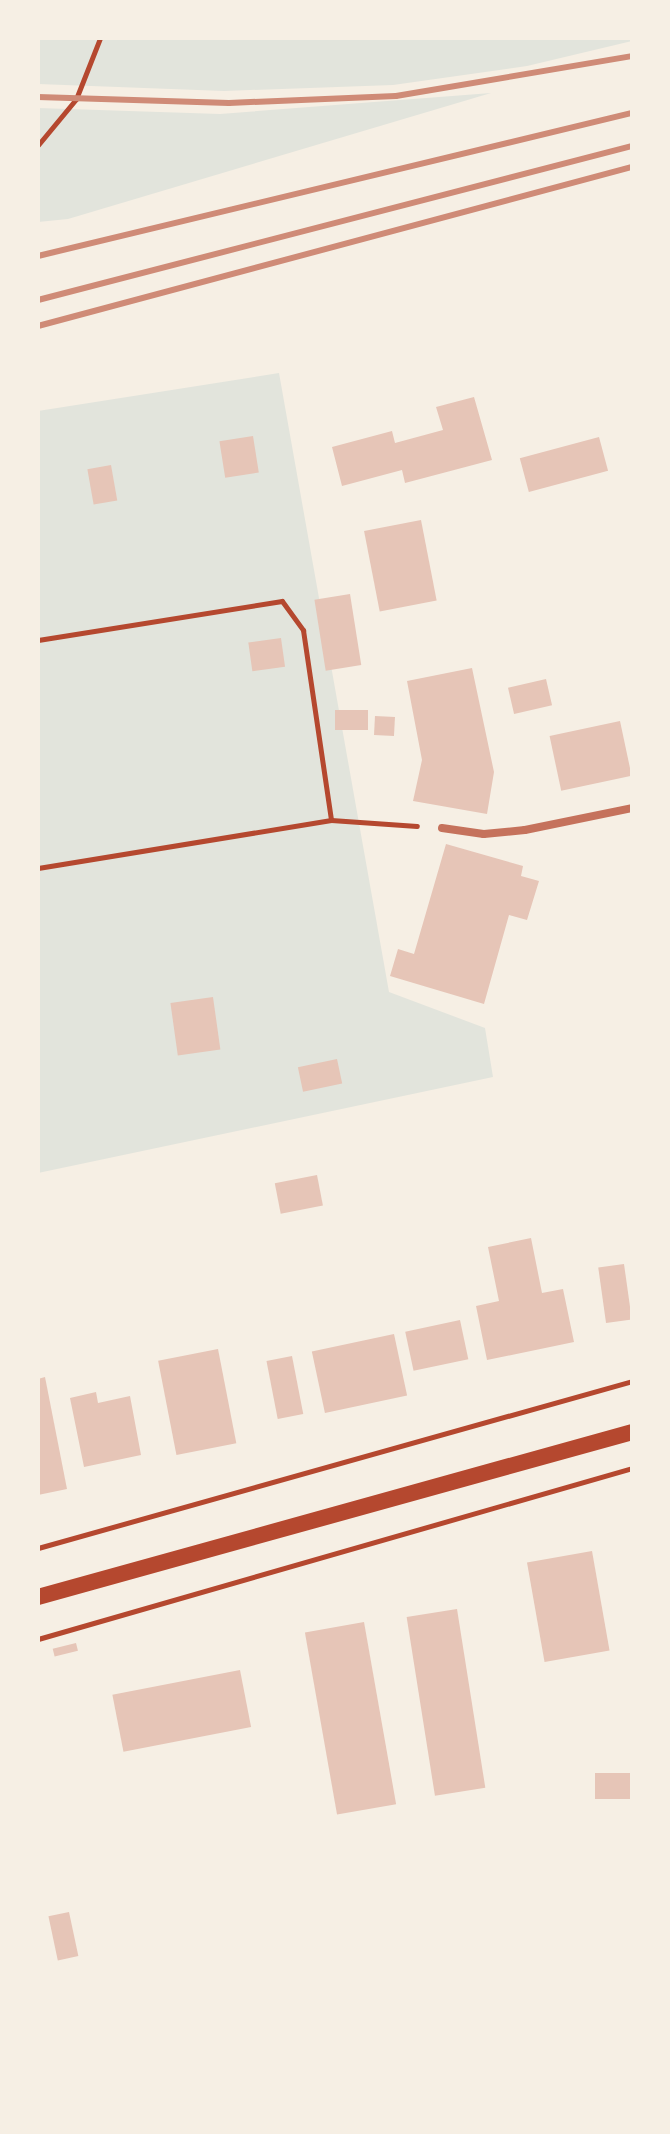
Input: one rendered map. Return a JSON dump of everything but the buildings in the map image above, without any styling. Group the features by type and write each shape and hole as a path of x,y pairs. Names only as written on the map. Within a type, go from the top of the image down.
{"main road":[{"path":"38,1597 632,1432"}],"street":[{"path":"442,828 484,834 525,830 632,808"}],"path":[{"path":"38,145 76,99 100,38"},
{"path":"38,640 282,601 303,630 331,820"},
{"path":"38,868 331,820 442,828"},
{"path":"38,1548 632,1381"},
{"path":"38,1639 632,1468"}],"shaded area":[{"path":"38,38 632,38 632,41 527,66 393,85 224,91 38,84"},
{"path":"491,93 68,219 38,222 38,108 220,114"},
{"path":"279,373 389,992 485,1028 493,1077 38,1173 38,411"}],"railway":[{"path":"38,97 229,103 396,96 632,56"},
{"path":"38,256 632,113"},
{"path":"38,300 632,146"},
{"path":"38,326 632,167"}]}
